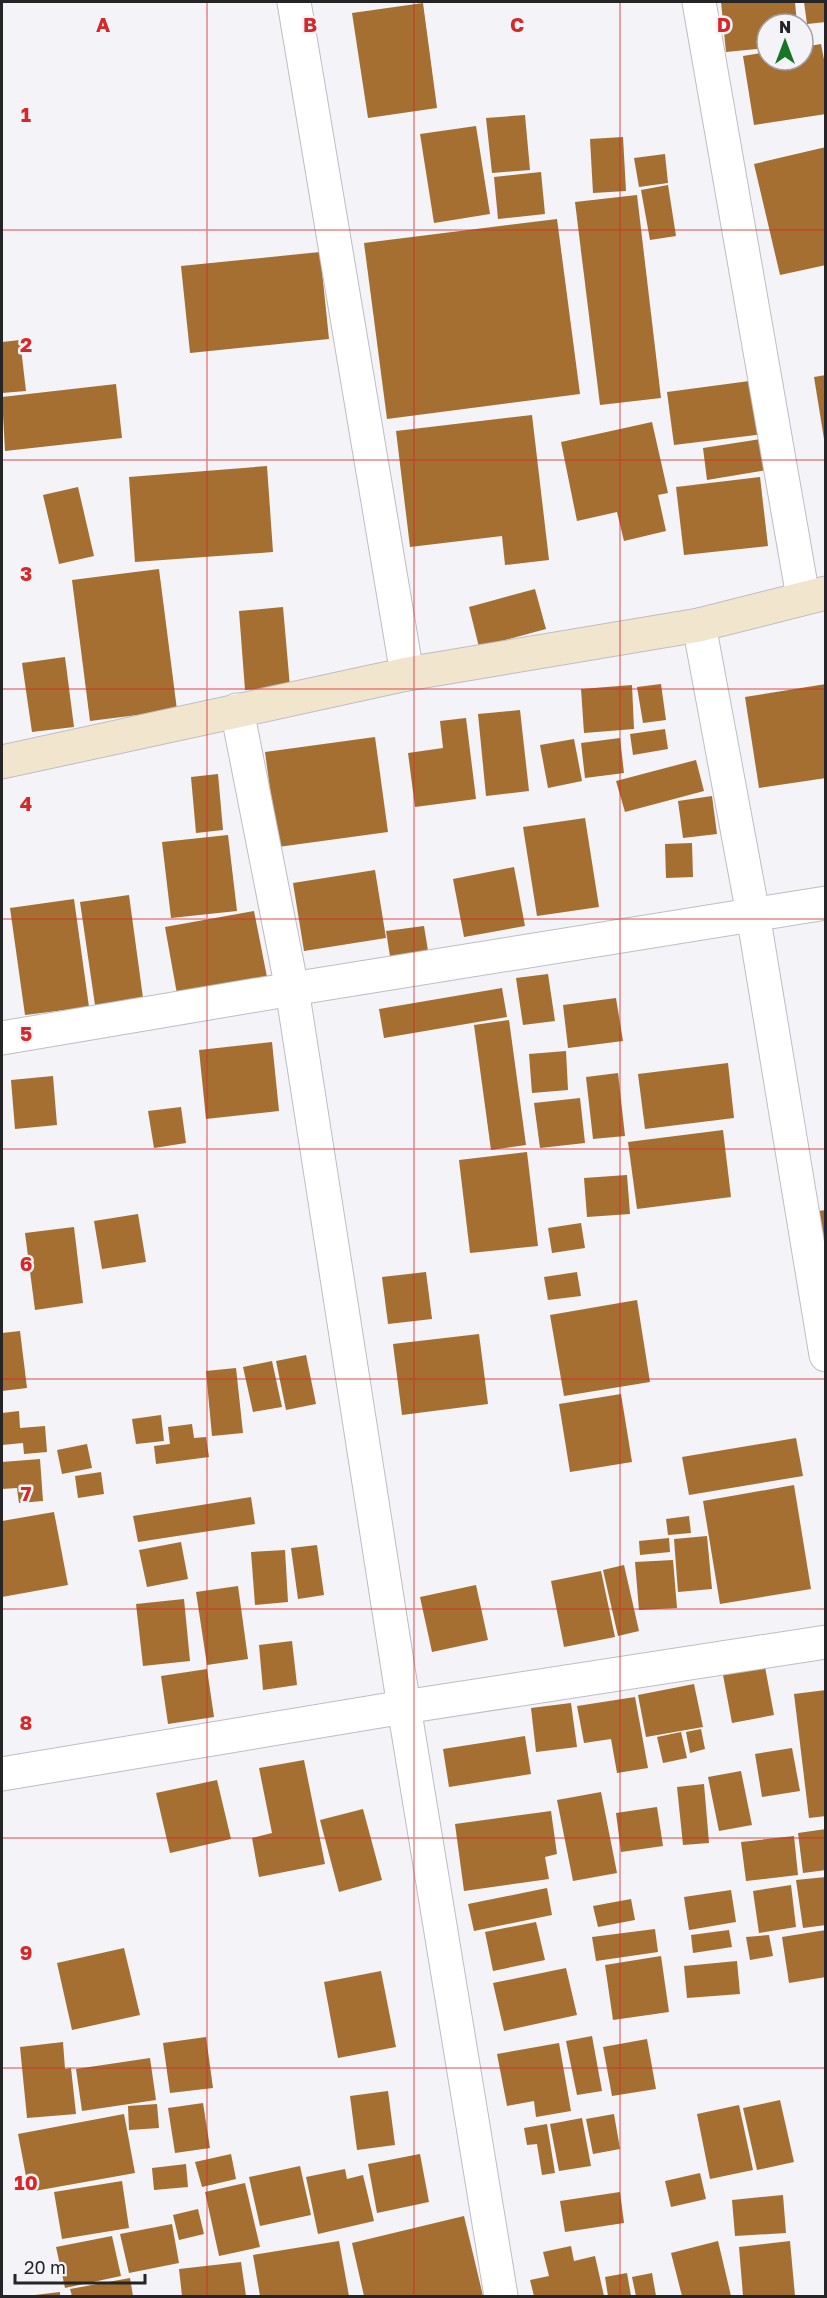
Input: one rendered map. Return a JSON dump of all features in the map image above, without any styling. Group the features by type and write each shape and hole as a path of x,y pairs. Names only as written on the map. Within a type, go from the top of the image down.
{"main road":[{"path":"2,762 406,674 699,625 814,595"}],"street":[{"path":"294,2 406,674"},
{"path":"699,2 814,595"},
{"path":"699,625 753,914 825,1355"},
{"path":"237,710 292,988 404,1707 501,2296"},
{"path":"2,1038 292,988 825,903"},
{"path":"2,1774 404,1707 825,1642"}],"building":[{"path":"721,2 795,2 796,12 755,12 755,49 726,52"},
{"path":"804,2 826,2 826,22 815,23 815,12 805,12"},
{"path":"423,3 437,108 368,118 352,13"},
{"path":"821,44 826,70 826,114 754,125 743,56 755,54 755,72 815,72 815,45"},
{"path":"525,115 530,170 492,173 486,118"},
{"path":"476,126 490,214 434,223 420,134"},
{"path":"623,137 626,191 593,193 590,139"},
{"path":"826,147 826,265 780,275 754,164"},
{"path":"665,154 668,183 639,187 634,158"},
{"path":"541,172 545,214 498,219 494,177"},
{"path":"668,185 676,236 650,240 641,190"},
{"path":"637,195 661,398 600,405 575,202"},
{"path":"557,219 580,394 387,419 364,243"},
{"path":"320,252 329,339 190,353 181,266"},
{"path":"20,340 26,391 2,393 2,342"},
{"path":"826,375 826,439 824,439 814,377"},
{"path":"757,380 764,434 674,445 667,392"},
{"path":"116,384 122,438 5,451 2,397"},
{"path":"532,415 549,560 505,565 502,536 410,547 396,431"},
{"path":"652,422 668,493 658,495 666,531 624,541 617,512 577,521 561,442"},
{"path":"768,438 773,469 707,480 703,448"},
{"path":"267,466 273,552 135,562 129,477"},
{"path":"760,477 768,546 684,555 676,487"},
{"path":"78,487 94,556 59,564 43,495"},
{"path":"159,569 177,710 90,721 72,580"},
{"path":"535,589 546,629 479,647 469,607"},
{"path":"283,607 290,687 245,690 239,611"},
{"path":"65,657 74,727 32,732 22,663"},
{"path":"661,684 666,720 643,723 637,687"},
{"path":"826,684 826,778 759,788 745,697"},
{"path":"632,685 634,729 584,733 581,689"},
{"path":"520,710 529,791 486,796 478,714"},
{"path":"466,718 476,799 415,807 408,753 443,748 440,721"},
{"path":"665,729 668,749 633,755 630,734"},
{"path":"375,737 388,832 278,847 265,752"},
{"path":"620,738 624,773 585,778 581,743"},
{"path":"574,739 582,781 548,788 540,745"},
{"path":"696,760 704,791 625,812 616,781"},
{"path":"218,774 223,830 196,833 191,777"},
{"path":"712,796 717,834 683,838 678,801"},
{"path":"585,818 599,907 537,916 523,827"},
{"path":"228,835 237,911 171,918 162,842"},
{"path":"692,843 693,877 666,878 665,844"},
{"path":"514,867 525,926 464,937 453,879"},
{"path":"375,870 386,938 304,951 293,883"},
{"path":"129,895 143,998 95,1005 80,902"},
{"path":"74,899 89,1007 25,1015 10,908"},
{"path":"254,911 267,977 177,994 165,927"},
{"path":"424,926 430,963 392,969 386,931"},
{"path":"548,974 555,1021 523,1025 516,978"},
{"path":"502,988 507,1017 384,1038 379,1009"},
{"path":"616,998 623,1041 568,1048 563,1005"},
{"path":"509,1020 526,1145 491,1150 474,1025"},
{"path":"272,1042 279,1111 206,1119 199,1050"},
{"path":"566,1051 568,1090 532,1093 529,1054"},
{"path":"728,1063 734,1118 645,1129 638,1074"},
{"path":"618,1073 625,1136 593,1139 586,1077"},
{"path":"53,1076 57,1125 15,1129 11,1080"},
{"path":"580,1098 585,1143 540,1148 534,1103"},
{"path":"181,1107 186,1143 154,1148 148,1111"},
{"path":"723,1130 731,1197 637,1209 628,1142"},
{"path":"527,1152 538,1246 470,1253 459,1160"},
{"path":"627,1175 630,1214 587,1217 584,1178"},
{"path":"826,1210 826,1255 810,1212"},
{"path":"138,1214 146,1262 102,1269 94,1221"},
{"path":"581,1223 585,1248 552,1253 548,1228"},
{"path":"74,1227 83,1303 35,1310 25,1233"},
{"path":"426,1272 432,1319 388,1324 382,1277"},
{"path":"577,1272 581,1296 548,1300 544,1277"},
{"path":"637,1300 650,1382 564,1396 550,1315"},
{"path":"20,1331 27,1388 2,1391 2,1333"},
{"path":"479,1334 488,1404 402,1415 393,1344"},
{"path":"306,1355 316,1404 286,1410 276,1361"},
{"path":"272,1361 282,1407 253,1412 243,1367"},
{"path":"236,1368 243,1433 212,1436 206,1371"},
{"path":"621,1394 632,1462 570,1472 559,1404"},
{"path":"19,1411 20,1428 45,1426 47,1452 24,1454 23,1443 2,1445 2,1413"},
{"path":"161,1415 164,1441 136,1444 132,1419"},
{"path":"192,1424 194,1438 206,1437 209,1457 156,1464 154,1446 170,1444 168,1427"},
{"path":"796,1438 803,1476 689,1495 682,1457"},
{"path":"87,1444 92,1468 62,1474 57,1450"},
{"path":"40,1459 43,1501 19,1503 17,1488 2,1489 2,1462"},
{"path":"101,1472 104,1494 78,1498 75,1476"},
{"path":"794,1485 811,1589 720,1604 703,1501"},
{"path":"251,1497 255,1524 138,1542 133,1516"},
{"path":"54,1512 68,1585 2,1597 2,1521"},
{"path":"689,1516 691,1533 668,1535 666,1519"},
{"path":"707,1536 712,1589 678,1592 674,1539"},
{"path":"669,1538 670,1552 640,1555 639,1541"},
{"path":"181,1542 188,1579 147,1587 139,1550"},
{"path":"317,1545 324,1595 298,1599 291,1548"},
{"path":"285,1550 288,1602 255,1605 251,1552"},
{"path":"673,1560 677,1608 639,1610 635,1562"},
{"path":"624,1565 639,1631 618,1636 603,1570"},
{"path":"601,1571 615,1637 564,1647 551,1581"},
{"path":"476,1585 488,1640 432,1652 420,1597"},
{"path":"238,1586 248,1659 207,1665 196,1592"},
{"path":"184,1599 190,1661 143,1666 136,1604"},
{"path":"292,1641 297,1685 263,1690 259,1645"},
{"path":"765,1667 774,1715 732,1723 723,1675"},
{"path":"207,1669 214,1717 168,1724 161,1676"},
{"path":"694,1684 703,1727 646,1737 638,1695"},
{"path":"826,1690 826,1816 809,1818 794,1694"},
{"path":"635,1697 648,1768 617,1773 611,1739 584,1743 577,1706"},
{"path":"571,1703 577,1747 536,1752 531,1708"},
{"path":"701,1729 705,1749 690,1753 686,1732"},
{"path":"681,1732 687,1758 663,1763 657,1737"},
{"path":"525,1736 531,1774 449,1787 443,1749"},
{"path":"792,1748 800,1791 762,1797 755,1754"},
{"path":"304,1760 325,1864 259,1877 252,1838 272,1833 259,1768"},
{"path":"741,1771 752,1825 719,1831 708,1777"},
{"path":"217,1780 231,1839 170,1853 156,1793"},
{"path":"704,1784 709,1843 683,1845 677,1787"},
{"path":"601,1792 617,1873 573,1881 557,1800"},
{"path":"657,1807 663,1846 621,1852 616,1813"},
{"path":"363,1809 382,1880 339,1892 320,1820"},
{"path":"551,1811 557,1854 545,1857 549,1879 464,1891 455,1824"},
{"path":"826,1829 826,1870 803,1873 798,1833"},
{"path":"794,1836 798,1875 746,1881 741,1842"},
{"path":"826,1877 826,1925 803,1928 796,1880"},
{"path":"791,1885 796,1927 759,1933 753,1891"},
{"path":"547,1888 552,1915 474,1931 468,1904"},
{"path":"731,1890 736,1922 689,1930 684,1897"},
{"path":"631,1899 635,1920 598,1927 593,1906"},
{"path":"536,1922 545,1960 493,1971 485,1932"},
{"path":"655,1929 658,1952 596,1961 592,1937"},
{"path":"729,1930 732,1947 693,1953 691,1935"},
{"path":"826,1930 826,1977 789,1983 782,1937"},
{"path":"769,1935 773,1956 750,1960 746,1937"},
{"path":"124,1948 140,2015 72,2030 57,1963"},
{"path":"661,1956 669,2012 613,2020 605,1965"},
{"path":"737,1961 740,1994 687,1998 684,1966"},
{"path":"566,1968 577,2015 504,2031 493,1983"},
{"path":"381,1971 396,2047 338,2058 324,1982"},
{"path":"592,2036 602,2091 577,2095 566,2041"},
{"path":"206,2037 213,2088 170,2093 163,2043"},
{"path":"647,2039 656,2089 612,2096 603,2047"},
{"path":"63,2042 65,2069 71,2068 76,2114 27,2118 20,2047"},
{"path":"559,2043 571,2111 536,2117 534,2101 507,2106 497,2054"},
{"path":"150,2058 156,2100 82,2111 76,2069"},
{"path":"388,2091 395,2145 357,2150 350,2096"},
{"path":"780,2100 794,2162 757,2170 743,2108"},
{"path":"203,2103 210,2148 175,2153 168,2108"},
{"path":"157,2104 159,2128 129,2130 128,2106"},
{"path":"739,2105 753,2170 710,2179 697,2114"},
{"path":"124,2114 135,2173 29,2192 18,2134"},
{"path":"614,2114 620,2149 593,2154 586,2119"},
{"path":"582,2118 591,2166 559,2171 550,2124"},
{"path":"547,2124 555,2173 542,2175 537,2144 527,2145 524,2128"},
{"path":"231,2154 236,2179 202,2187 195,2162"},
{"path":"420,2154 429,2202 377,2213 368,2164"},
{"path":"186,2164 188,2187 154,2190 152,2168"},
{"path":"300,2166 311,2215 260,2226 249,2177"},
{"path":"345,2169 347,2179 363,2175 374,2221 318,2234 306,2177"},
{"path":"700,2173 706,2199 671,2207 665,2181"},
{"path":"122,2181 129,2228 62,2239 54,2192"},
{"path":"245,2183 260,2247 219,2256 205,2192"},
{"path":"620,2192 624,2223 565,2232 560,2201"},
{"path":"783,2195 786,2233 735,2236 732,2200"},
{"path":"198,2209 204,2234 179,2240 173,2215"},
{"path":"464,2216 483,2296 364,2296 352,2243"},
{"path":"172,2224 179,2263 129,2273 120,2234"},
{"path":"112,2236 121,2276 65,2288 56,2247"},
{"path":"339,2241 349,2296 260,2296 253,2255"},
{"path":"718,2241 731,2296 682,2296 671,2253"},
{"path":"790,2241 795,2296 743,2296 739,2247"},
{"path":"571,2246 574,2261 595,2256 604,2296 534,2296 530,2280 549,2276 543,2252"},
{"path":"241,2262 246,2296 182,2296 179,2269"},
{"path":"627,2273 631,2296 608,2296 605,2277"},
{"path":"652,2273 656,2296 636,2296 632,2277"},
{"path":"130,2278 133,2296 72,2296 70,2289"},
{"path":"60,2292 60,2296 35,2296 35,2295"}]}
